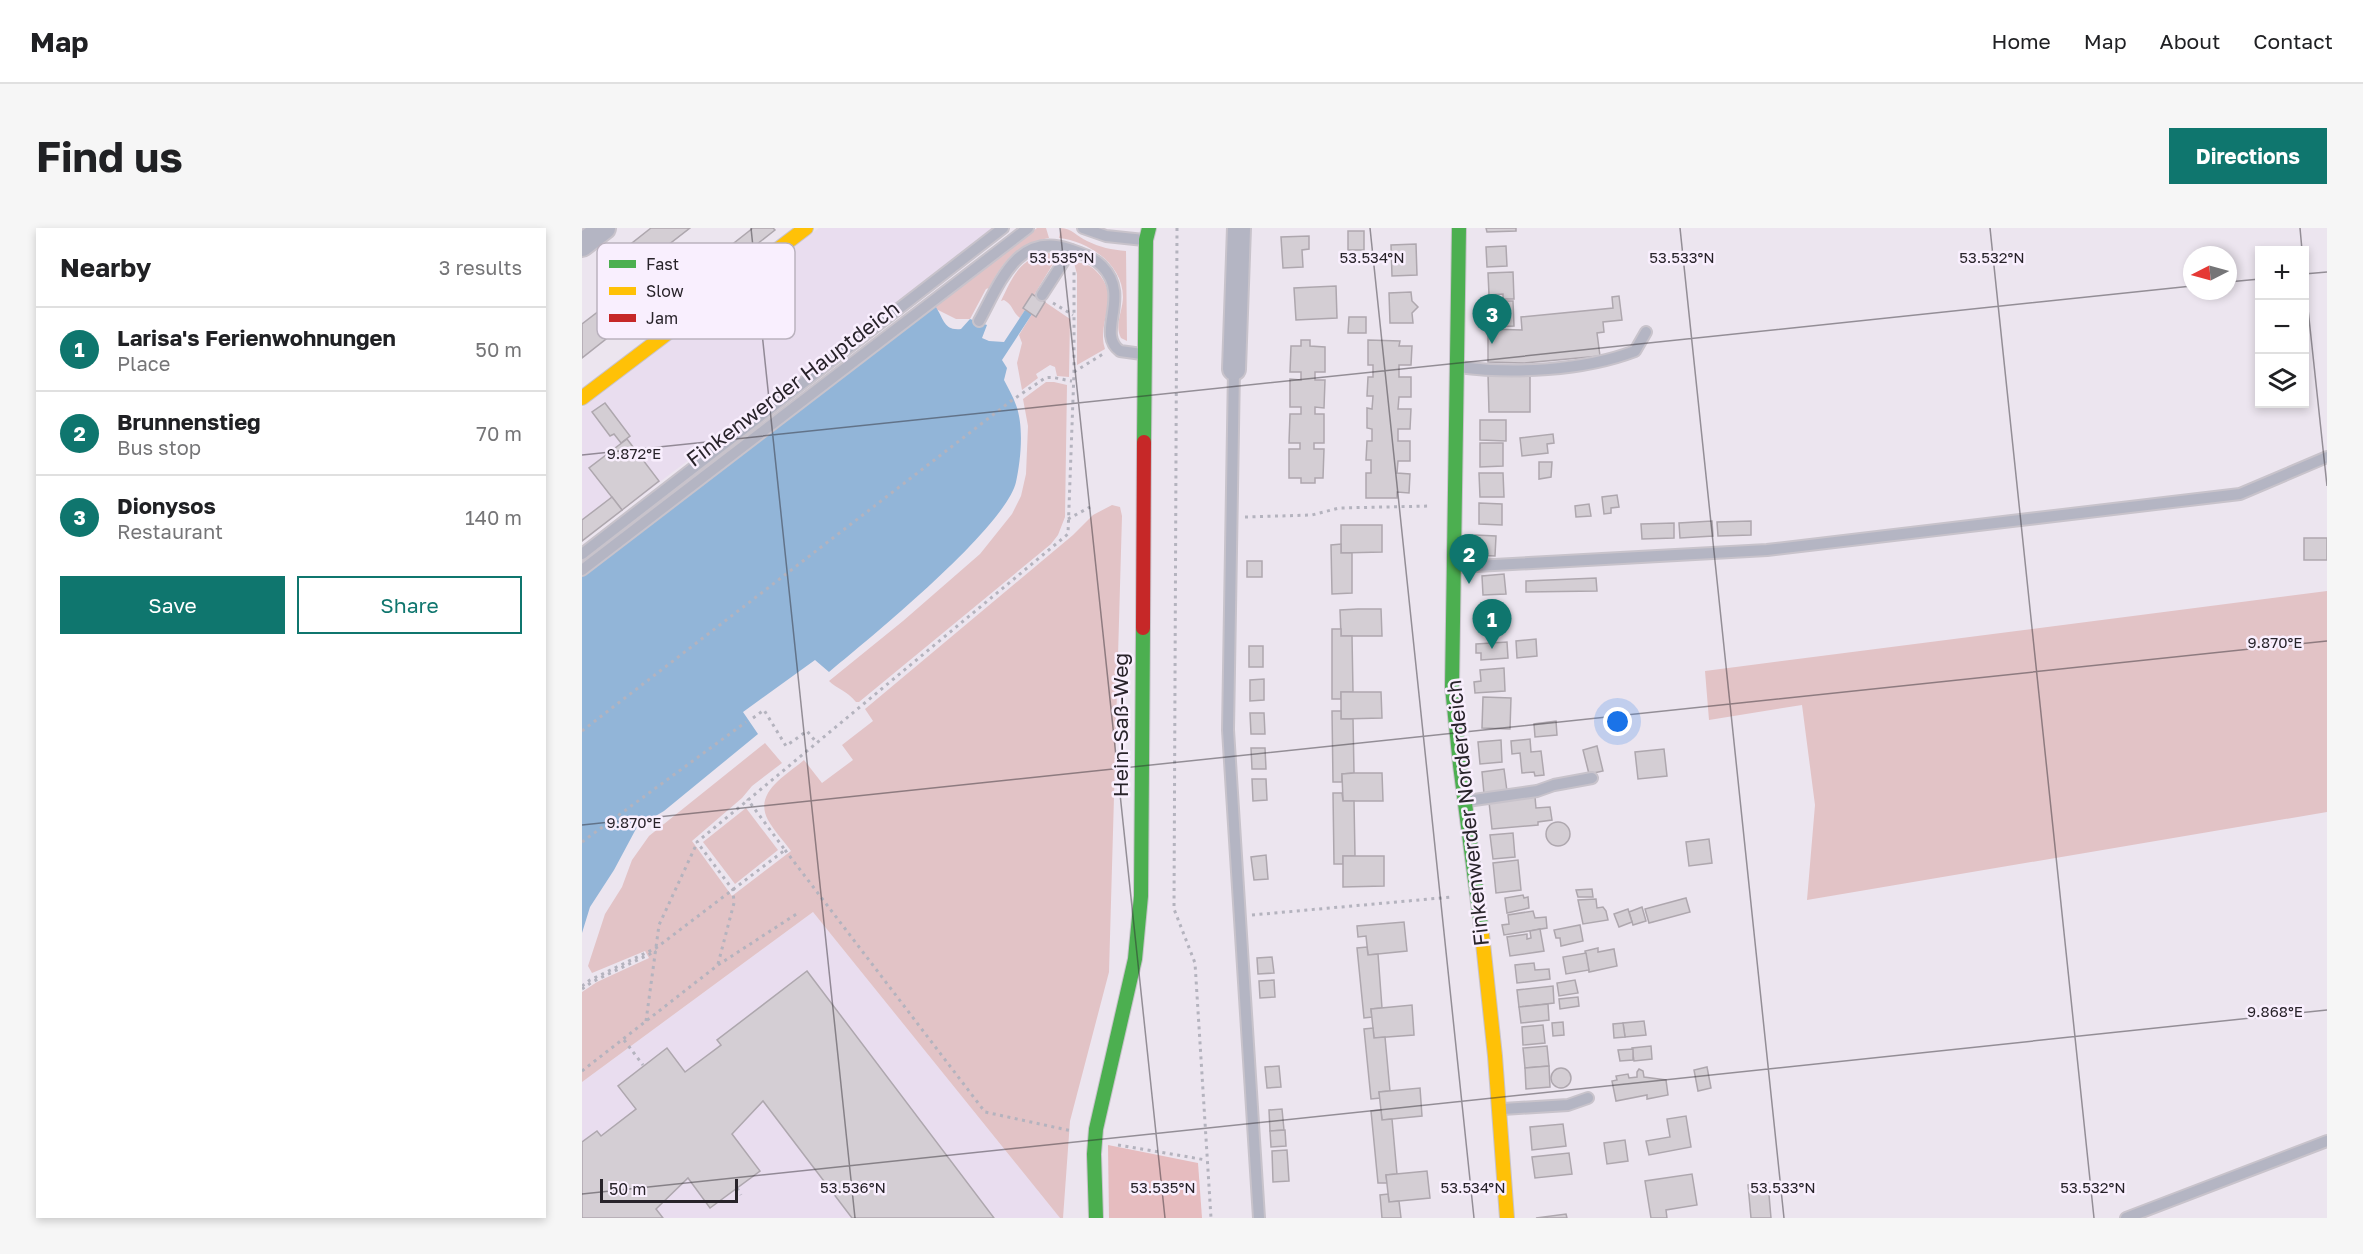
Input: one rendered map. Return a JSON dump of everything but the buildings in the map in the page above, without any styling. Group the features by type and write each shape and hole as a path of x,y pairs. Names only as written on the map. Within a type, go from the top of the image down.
{"street":[{"path":"582,245 604,228"},
{"path":"786,243 806,228"},
{"path":"1234,369 1239,228"},
{"name":"Finkenwerder Norderdeich","path":"1459,228 1452,687 1463,801 1477,895 1500,1109 1507,1218"},
{"name":"Hein-Saß-Weg","path":"1096,1218 1095,1136 1100,1103 1128,992 1136,947 1141,896 1148,234"},
{"path":"582,398 660,339"}],"lane":[{"path":"582,554 1003,228"},
{"name":"Finkenwerder Hauptdeich","path":"582,570 1028,228"},
{"path":"1083,228 1106,236 1148,234"},
{"path":"979,321 1008,268 1023,254 1048,246 1071,250 1097,262 1106,271 1112,283 1116,300 1111,337 1115,347 1124,353 1146,355"},
{"path":"1041,295 1071,250"},
{"path":"1458,367 1508,370 1602,362 1635,351 1646,332"},
{"path":"1234,369 1228,730 1238,916 1259,1218"},
{"path":"1454,567 1767,550 2240,494 2327,457"},
{"path":"1463,801 1537,791 1592,778"},
{"path":"1500,1109 1568,1105 1588,1098"},
{"path":"2126,1218 2327,1141"}],"path":[{"path":"1177,228 1174,909 1195,963 1211,1218"},
{"path":"646,1021 659,925 697,842 1068,534 1074,372 1071,250"},
{"path":"1041,295 1074,316"},
{"path":"1074,372 1115,347"},
{"path":"582,731 1011,401 1051,376 1058,380 1072,381"},
{"path":"1232,518 1312,515 1339,507 1436,506"},
{"path":"1068,519 1090,507"},
{"path":"753,718 764,710 786,746 807,731 817,743"},
{"path":"582,842 746,722"},
{"path":"748,800 985,1112 1095,1136 1116,1144 1206,1160"},
{"path":"697,842 734,890 734,903 718,965"},
{"path":"582,987 590,980 656,950 785,850"},
{"path":"1238,916 1477,895"},
{"path":"582,1071 718,965 798,913"},
{"path":"624,1040 643,1065"},
{"path":"736,1188 741,1195"}],"shaded area":[{"path":"819,228 994,228 582,541 582,408 673,339 795,339 795,246"},
{"path":"1037,228 1046,228 1049,238 1038,240 1020,249 1006,262 989,288 986,289 970,319 956,319 936,309 935,306"},
{"path":"1061,228 1068,229 1096,245 1126,251 1127,341 1121,338 1118,328 1123,297 1117,274 1102,256 1092,249 1059,238"},
{"path":"1049,253 1055,255 1056,259 1020,318 1007,302 1001,301 1013,277 1024,264 1039,255"},
{"path":"1074,263 1091,267 1104,281 1108,290 1103,339 1105,349 1077,365 1077,274"},
{"path":"1045,302 1070,319 1069,377 1057,376 1055,367 1050,365 1036,374 1038,378 1022,390 1017,363 1022,343 1019,335 1032,314 1036,316"},
{"path":"1046,382 1067,385 1065,517 1058,535 1051,544 859,702 856,702 829,681 980,554 1012,514 1021,496 1026,474 1028,426 1023,399"},
{"path":"1112,505 1120,507 1122,516 1109,972 1070,1121 1063,1218 1060,1218 813,912 582,1082 582,992 597,982 649,958 645,951 592,973 588,966 605,914 622,887 632,860 649,836 765,743 782,763 752,786 742,798 692,841 732,896 791,851 770,824 765,810 765,801 774,785 804,760 822,783 853,760 842,745 873,721 865,709 1073,535 1093,515"},
{"path":"2327,591 2327,812 1807,900 1815,805 1802,705 1709,720 1705,671"},
{"path":"746,808 778,850 735,884 703,842"},
{"path":"813,912 1060,1218 582,1218 582,1082"},
{"path":"1108,1145 1198,1163 1202,1218 1109,1218"}],"water":[{"path":"935,306 947,326 951,328 961,329 970,319 987,325 982,338 989,341 1004,342 1025,310 1032,314 1002,360 1007,368 1004,380 1019,413 1021,433 1016,482 1006,502 988,526 934,582 829,672 815,660 743,712 758,734 664,811 637,827 614,870 590,907 582,933 582,576"}],"traffic: fast":[{"path":"1144,442 1146,240 1149,228"},
{"path":"1459,228 1452,687 1482,934"},
{"path":"1096,1218 1094,1154 1096,1129 1135,959 1141,896 1143,628"}],"traffic: slow":[{"path":"786,243 806,228"},
{"path":"582,398 660,339"},
{"path":"1482,934 1495,1056 1507,1218"}],"traffic: jam":[{"path":"1143,628 1144,442"}],"place":[{"name":"Dionysos","path":"1492,344"},
{"name":"Brunnenstieg","path":"1469,584"},
{"name":"Larisa's Ferienwohnungen","path":"1492,649"}]}
